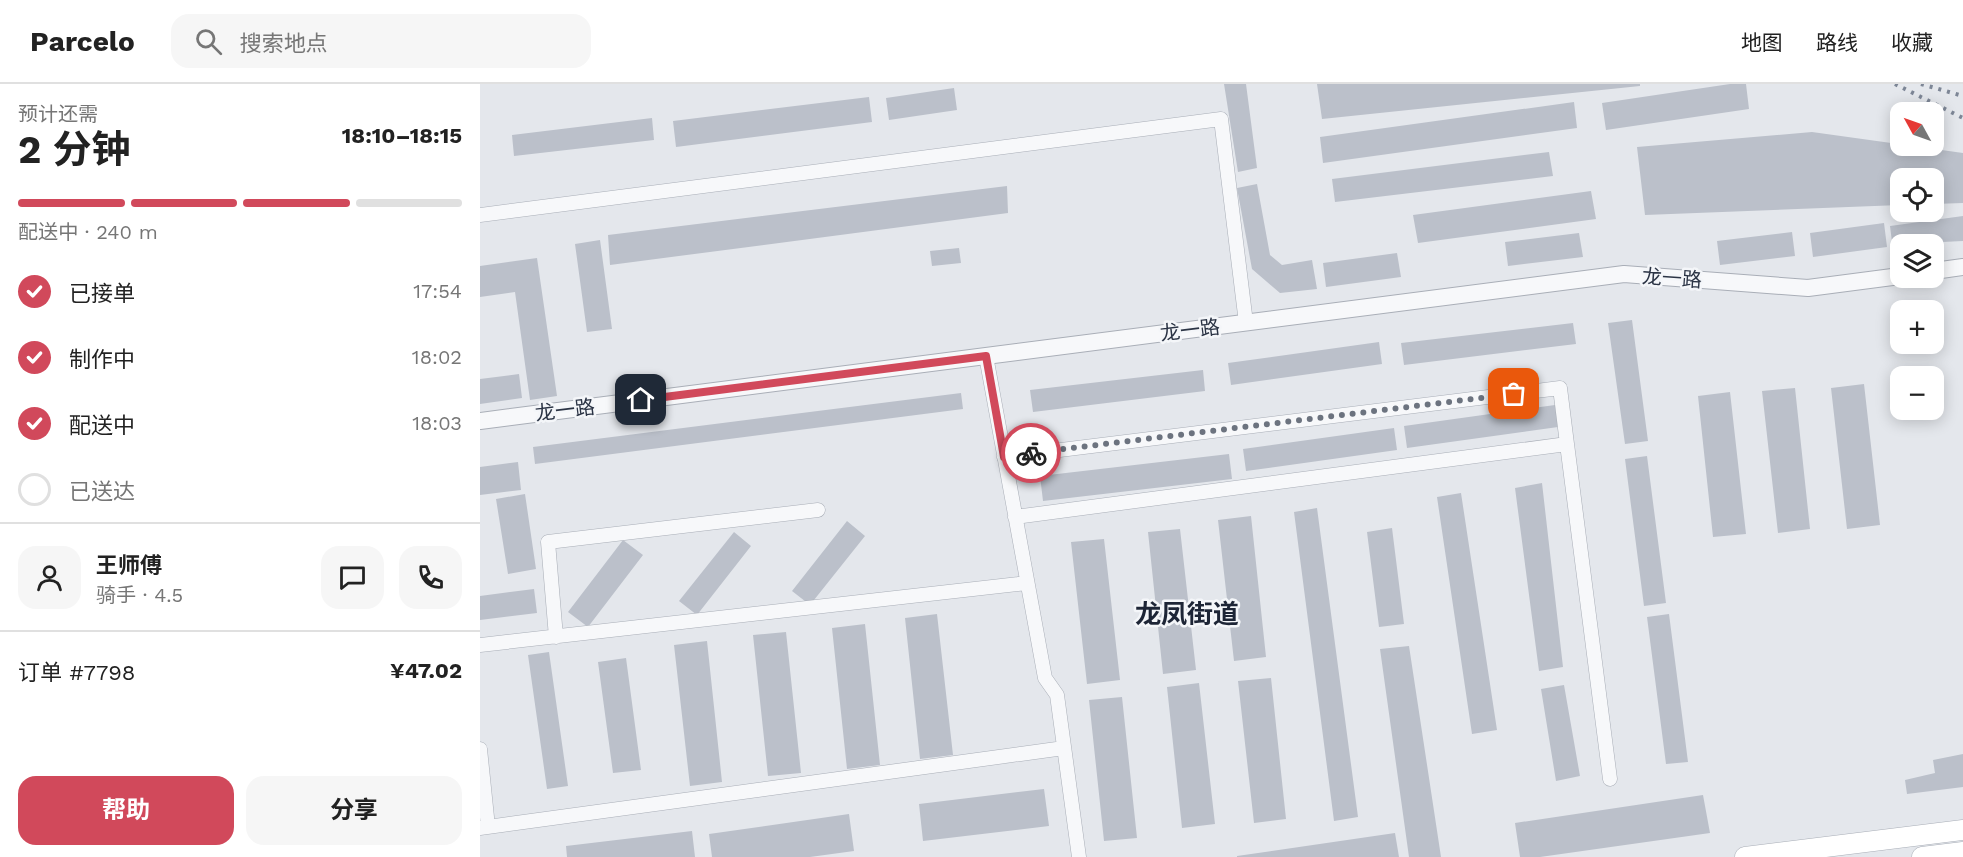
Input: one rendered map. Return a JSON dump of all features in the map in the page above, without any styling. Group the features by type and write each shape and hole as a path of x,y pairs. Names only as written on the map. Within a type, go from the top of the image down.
{"main road":[{"path":"1745,857 1823,852 1963,830"},
{"path":"1922,857 1963,852"}],"street":[{"path":"480,215 1221,119 1246,323"},
{"path":"1944,270 1963,267"},
{"name":"龙一路","path":"480,421 1624,274 1808,288 1890,277"},
{"path":"986,356 1045,678 1057,695 1079,857"},
{"path":"1004,457 1560,388 1610,779"},
{"path":"1015,517 1567,444"},
{"path":"556,636 548,542 818,510"},
{"path":"480,645 1027,583"},
{"path":"480,749 484,828 1064,748"}],"building":[{"path":"1224,84 1246,84 1257,168 1238,172"},
{"path":"1317,84 1640,84 1640,86 1322,119"},
{"path":"1730,84 1746,84 1749,109 1606,130 1602,103"},
{"path":"954,88 957,110 889,120 886,98"},
{"path":"869,97 872,122 676,147 673,121"},
{"path":"1574,102 1577,128 1323,163 1320,137"},
{"path":"652,118 654,140 514,156 512,135"},
{"path":"1812,132 1890,143 1890,156 1944,156 1944,150 1963,153 1963,203 1944,204 1944,168 1890,168 1890,205 1645,215 1637,147"},
{"path":"1549,152 1553,176 1335,202 1332,179"},
{"path":"1257,184 1270,255 1282,265 1312,260 1317,289 1280,293 1252,269 1237,188"},
{"path":"1007,186 1008,213 610,265 608,235"},
{"path":"1591,191 1596,219 1418,243 1413,215"},
{"path":"1963,216 1963,241 1944,242 1944,234 1891,234 1890,226 1919,222 1944,222 1944,219"},
{"path":"1884,223 1887,247 1813,257 1810,233"},
{"path":"1792,232 1795,256 1720,265 1717,241"},
{"path":"1579,233 1583,257 1508,266 1505,242"},
{"path":"600,240 612,329 587,332 575,244"},
{"path":"959,248 961,263 932,266 930,251"},
{"path":"1397,253 1401,277 1326,287 1323,263"},
{"path":"537,258 557,396 530,400 515,292 480,297 480,266"},
{"path":"1632,320 1648,441 1625,444 1608,323"},
{"path":"1573,323 1576,344 1404,365 1401,343"},
{"path":"1379,342 1382,364 1231,385 1228,363"},
{"path":"1203,370 1205,391 1033,412 1030,390"},
{"path":"519,374 522,398 480,404 480,379"},
{"path":"1864,384 1880,525 1847,529 1831,388"},
{"path":"1795,388 1810,529 1778,533 1762,391"},
{"path":"1730,392 1746,534 1713,537 1698,396"},
{"path":"961,393 963,409 535,464 533,447"},
{"path":"1555,405 1558,427 1407,448 1404,426"},
{"path":"1394,428 1397,450 1246,471 1243,449"},
{"path":"1229,454 1232,479 1043,501 1040,476"},
{"path":"1647,456 1666,603 1644,606 1625,459"},
{"path":"518,462 521,490 480,495 480,467"},
{"path":"1542,483 1563,667 1539,671 1515,488"},
{"path":"1461,493 1497,730 1472,734 1437,497"},
{"path":"525,494 536,569 508,574 496,499"},
{"path":"1317,508 1358,817 1334,821 1294,512"},
{"path":"1251,516 1266,657 1234,661 1218,520"},
{"path":"847,521 865,536 810,605 792,591"},
{"path":"1392,528 1404,624 1379,627 1367,532"},
{"path":"1180,529 1196,670 1163,674 1148,532"},
{"path":"734,532 751,546 697,615 679,601"},
{"path":"1104,539 1120,680 1087,684 1071,542"},
{"path":"623,540 643,555 588,627 568,612"},
{"path":"534,589 537,613 480,620 480,596"},
{"path":"937,614 953,755 920,759 905,618"},
{"path":"1669,614 1688,762 1666,764 1647,617"},
{"path":"865,624 880,765 847,769 832,628"},
{"path":"786,632 801,773 768,776 753,635"},
{"path":"707,641 722,782 690,786 674,645"},
{"path":"1409,646 1441,857 1409,857 1380,649"},
{"path":"549,652 568,786 547,789 528,655"},
{"path":"626,658 641,770 613,773 598,662"},
{"path":"1271,678 1286,819 1254,823 1238,681"},
{"path":"1199,683 1215,824 1182,828 1167,687"},
{"path":"1564,685 1580,776 1556,781 1541,689"},
{"path":"1122,697 1137,838 1104,841 1089,700"},
{"path":"1963,754 1963,787 1907,794 1905,780 1935,773 1933,760"},
{"path":"1044,789 1049,826 923,841 919,804"},
{"path":"1703,795 1710,833 1540,857 1520,857 1515,823"},
{"path":"849,814 854,851 810,857 712,857 709,834"},
{"path":"692,831 695,857 567,857 566,846"},
{"path":"1395,833 1399,857 1237,857 1237,856"}],"railway":[{"path":"1895,84 1963,118"},
{"path":"1921,84 1963,96"}],"way so far":[{"path":"1031,453 1514,394"}],"district":[{"name":"龙凤街道","path":"1187,614"}],"route":[{"path":"641,400 986,356 1004,457 1031,453"}]}
